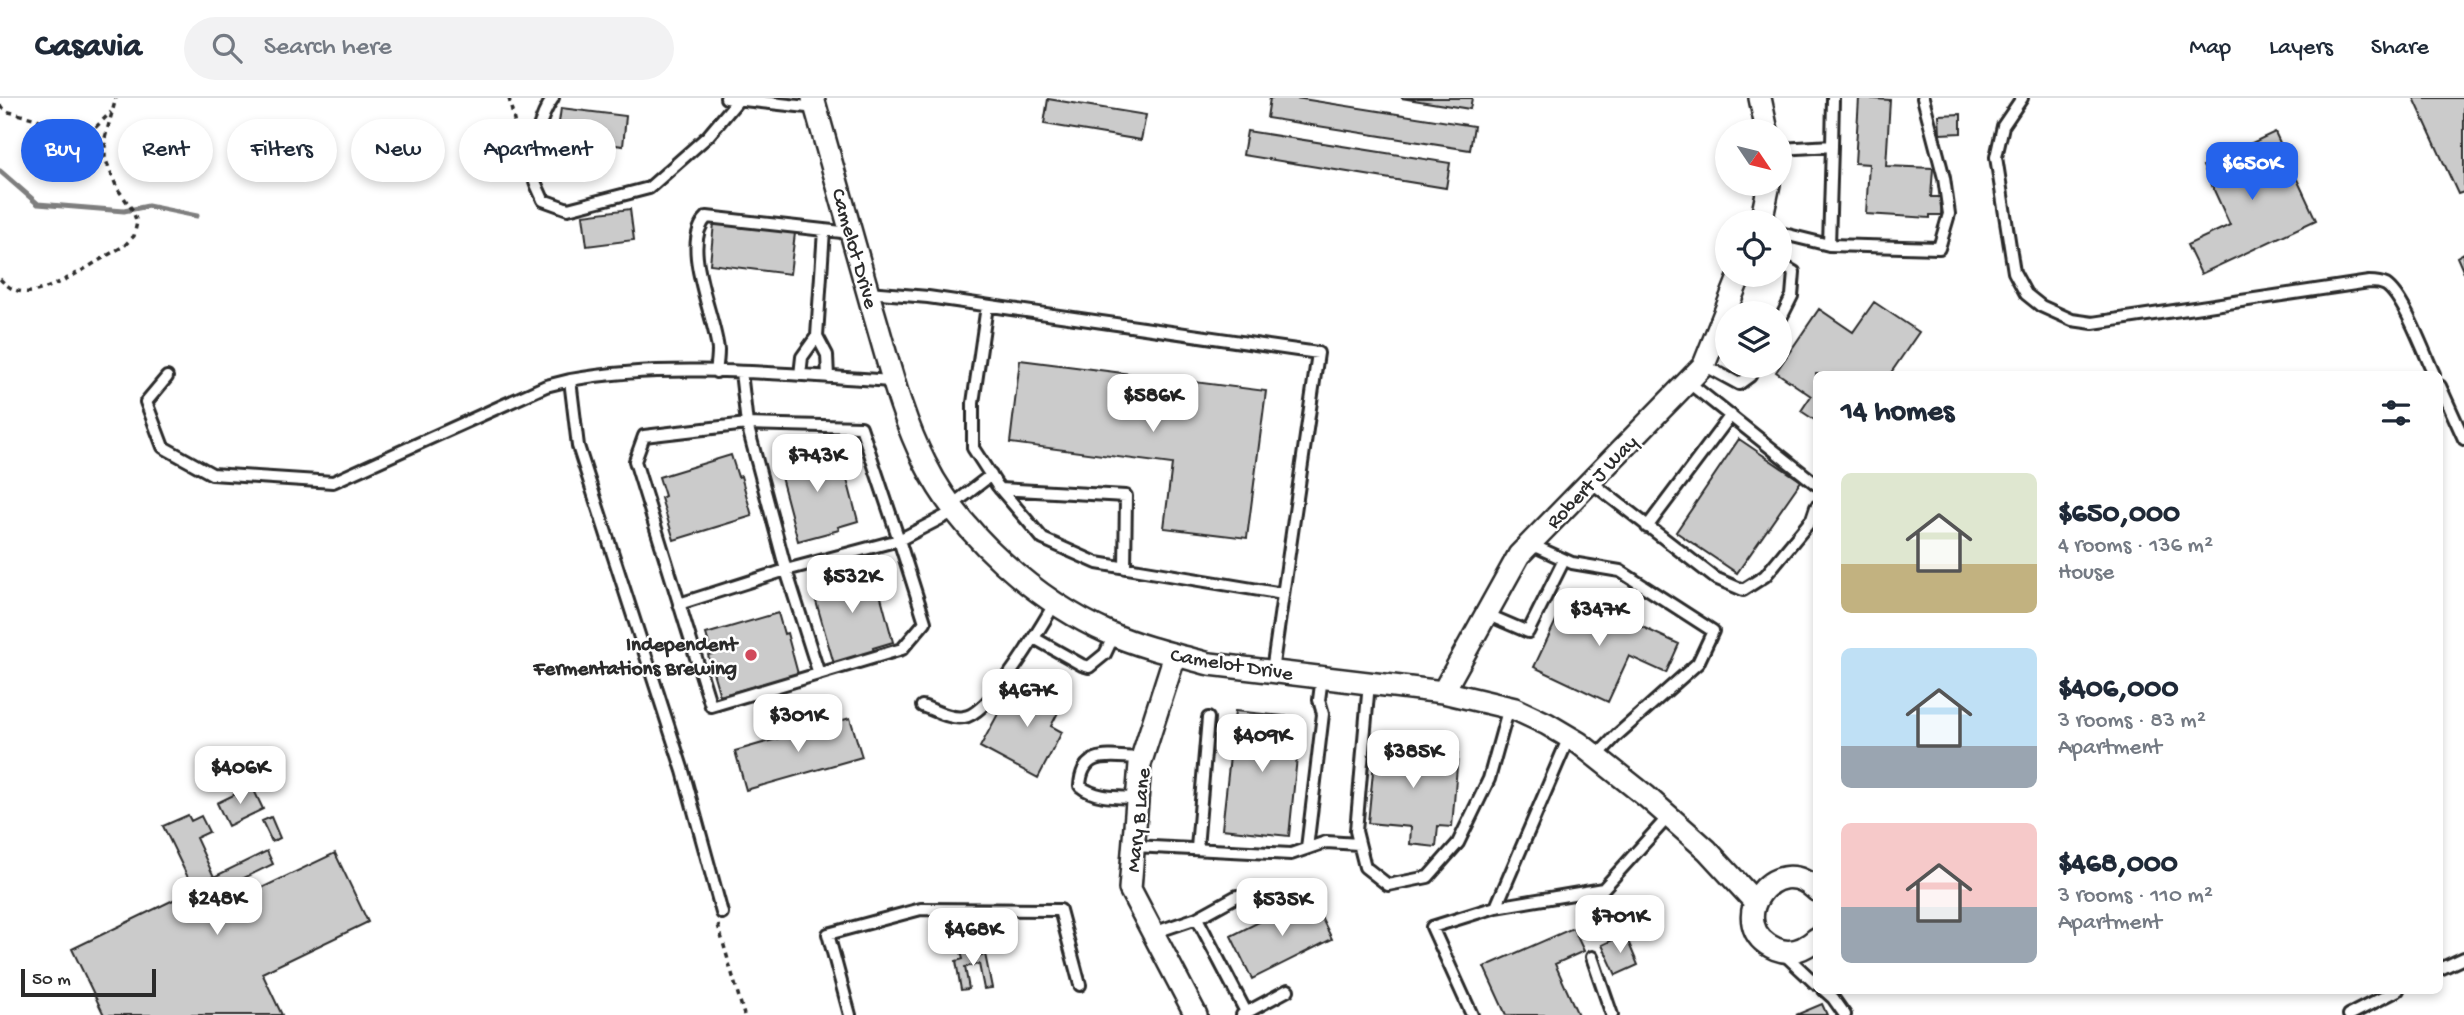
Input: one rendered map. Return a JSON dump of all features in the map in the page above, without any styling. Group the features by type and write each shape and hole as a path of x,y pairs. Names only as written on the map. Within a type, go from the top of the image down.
{"street":[{"path":"1760,98 1764,119"},
{"name":"Camelot Drive","path":"814,103 911,431 925,463 953,508 983,543 1055,603 1114,635 1175,655 1210,664 1443,692 1509,707 1547,724 1596,757 1669,816 1707,850 1755,902"},
{"name":"Robert J Way","path":"1443,692 1519,555 1704,365 1735,287"},
{"name":"Mary B Lane","path":"1175,655 1142,758 1130,889 1196,1015"},
{"path":"1813,888 1804,880 1792,877 1780,879 1760,892 1752,915 1760,938 1781,951 1805,948 1813,942"}],"lane":[{"path":"553,98 543,112 536,138 533,174 543,200 569,209 649,188 708,136 739,99"},
{"path":"726,98 814,103"},
{"path":"1829,246 1833,98"},
{"path":"1792,236 1829,246 1940,248 1949,214 1944,178 1923,98"},
{"path":"2022,98 2003,126 1996,162 2014,272 2026,294 2041,306 2072,320 2093,323 2369,282 2382,283 2393,291 2402,304 2433,371"},
{"path":"1792,148 1832,146"},
{"path":"716,372 718,349 696,251 697,231 702,222 707,217 851,233"},
{"path":"824,230 817,336 827,355 828,377"},
{"path":"1790,301 1792,271"},
{"path":"868,292 988,306 1318,353 1272,671"},
{"path":"988,306 973,403 973,448 1000,489 1043,539 1097,563 1283,594"},
{"path":"800,375 802,357 817,336"},
{"path":"1704,365 1715,371"},
{"path":"741,372 747,424 786,570 819,674"},
{"path":"167,377 146,402 163,447 212,474 333,482 535,391 569,380 610,373 741,372 894,380"},
{"path":"1728,378 1739,384 1747,378"},
{"path":"569,380 578,446 683,771 719,915"},
{"path":"1688,382 1813,482"},
{"path":"2443,393 2464,439"},
{"path":"1647,527 1731,415"},
{"path":"747,424 861,427 899,540 925,622 902,649 711,706 635,461 644,436 747,424"},
{"path":"679,604 786,570 899,540 953,508 990,475"},
{"path":"1591,482 1714,578 1743,590 1765,576 1813,516"},
{"path":"1000,489 1126,496 1125,568"},
{"path":"1530,544 1572,563 1620,572 1713,631 1698,663 1596,757"},
{"path":"1486,614 1528,632 1564,560"},
{"path":"922,706 957,718 968,717 982,709 1034,638 1055,603"},
{"path":"1034,638 1089,667 1105,654 1114,635"},
{"path":"1307,848 1323,714 1319,700 1322,677"},
{"path":"1369,683 1356,831 1365,867 1388,885 1428,877 1458,843 1489,779 1509,707"},
{"path":"1197,848 1209,718"},
{"path":"1496,907 1569,737"},
{"path":"1138,799 1099,796 1086,791 1080,786 1081,773 1093,759 1142,758"},
{"path":"1472,1015 1432,927 1496,907 1603,889 1669,816"},
{"path":"1133,846 1291,854 1326,842 1359,844"},
{"path":"1153,933 1198,919 1237,895"},
{"path":"850,1015 828,934 921,909 1060,910 1080,985"},
{"path":"1198,919 1244,1014 1288,990"},
{"path":"1781,951 1813,981"},
{"path":"1592,957 1612,1015"},
{"path":"2443,968 2464,958"},
{"path":"1828,994 1845,1015"},
{"path":"2349,1015 2390,994"}],"path":[{"path":"0,279 9,288 25,293 47,288 124,246 134,236 137,222 132,209 117,188 105,158 105,138 116,98"},
{"path":"509,98 514,119"},
{"path":"0,106 9,112 37,119"},
{"path":"104,119 113,110"},
{"path":"719,915 744,1015"}],"building":[{"path":"1270,98 1296,98 1474,126 1470,150 1267,118"},
{"path":"1401,98 1472,98 1470,109"},
{"path":"1859,98 1890,100 1886,166 1933,168 1931,197 1942,197 1941,215 1930,215 1930,218 1866,214 1869,164 1855,163"},
{"path":"2414,98 2464,98 2464,192 2458,194"},
{"path":"1048,99 1146,115 1141,140 1044,124"},
{"path":"561,108 626,116 623,146 616,145 616,119 559,119"},
{"path":"1961,114 1961,133 1940,134 1939,115"},
{"path":"1247,131 1450,163 1446,188 1243,155"},
{"path":"2275,132 2316,220 2201,274 2187,245 2230,225 2203,166"},
{"path":"630,209 634,240 587,246 583,215"},
{"path":"714,223 795,233 790,274 710,264"},
{"path":"2464,253 2464,273 2457,257"},
{"path":"1874,302 1919,332 1892,371 1813,371 1813,419 1801,411 1811,396 1785,378 1792,378 1792,349 1819,309 1853,332"},
{"path":"1020,360 1266,391 1247,538 1164,528 1172,464 1010,443"},
{"path":"1739,439 1801,481 1737,573 1676,532"},
{"path":"839,449 858,521 838,527 839,530 798,541 777,462 818,451 819,455"},
{"path":"731,455 738,477 741,476 752,516 674,540 661,498 665,496 659,477"},
{"path":"874,571 893,642 873,648 874,652 834,664 811,584 852,572 853,577"},
{"path":"1569,593 1679,644 1666,673 1629,656 1608,702 1534,667"},
{"name":"Independent Fermentations Brewing","path":"778,613 784,634 787,633 798,674 720,696 708,655 712,654 706,634"},
{"path":"1032,678 1066,697 1051,726 1062,732 1038,778 980,747 1005,701 1016,707"},
{"path":"1235,711 1301,718 1289,836 1222,829"},
{"path":"850,718 862,757 746,790 735,751"},
{"path":"1376,741 1417,745 1416,750 1458,754 1452,827 1438,826 1436,847 1410,844 1411,827 1368,823"},
{"path":"252,786 263,809 228,826 217,803"},
{"path":"188,815 191,821 201,816 209,832 196,838 214,877 267,851 273,864 219,890 226,905 335,853 368,922 262,973 282,1015 104,1015 72,949 194,890 163,826"},
{"path":"271,817 280,838 272,842 262,821"},
{"path":"1311,896 1332,939 1252,979 1231,936"},
{"path":"1573,928 1584,951 1555,964 1578,1015 1506,1015 1484,967"},
{"path":"1625,934 1638,965 1616,975 1602,945"},
{"path":"977,949 979,956 985,954 992,988 984,989 979,964 965,967 969,989 961,990 956,961 963,959 961,952"},
{"path":"1822,1004 1827,1015 1796,1015"}],"waterway":[{"path":"0,171 38,204 124,211 148,206 197,216"}],"place":[{"name":"Independent Fermentations Brewing","path":"751,655"}]}
